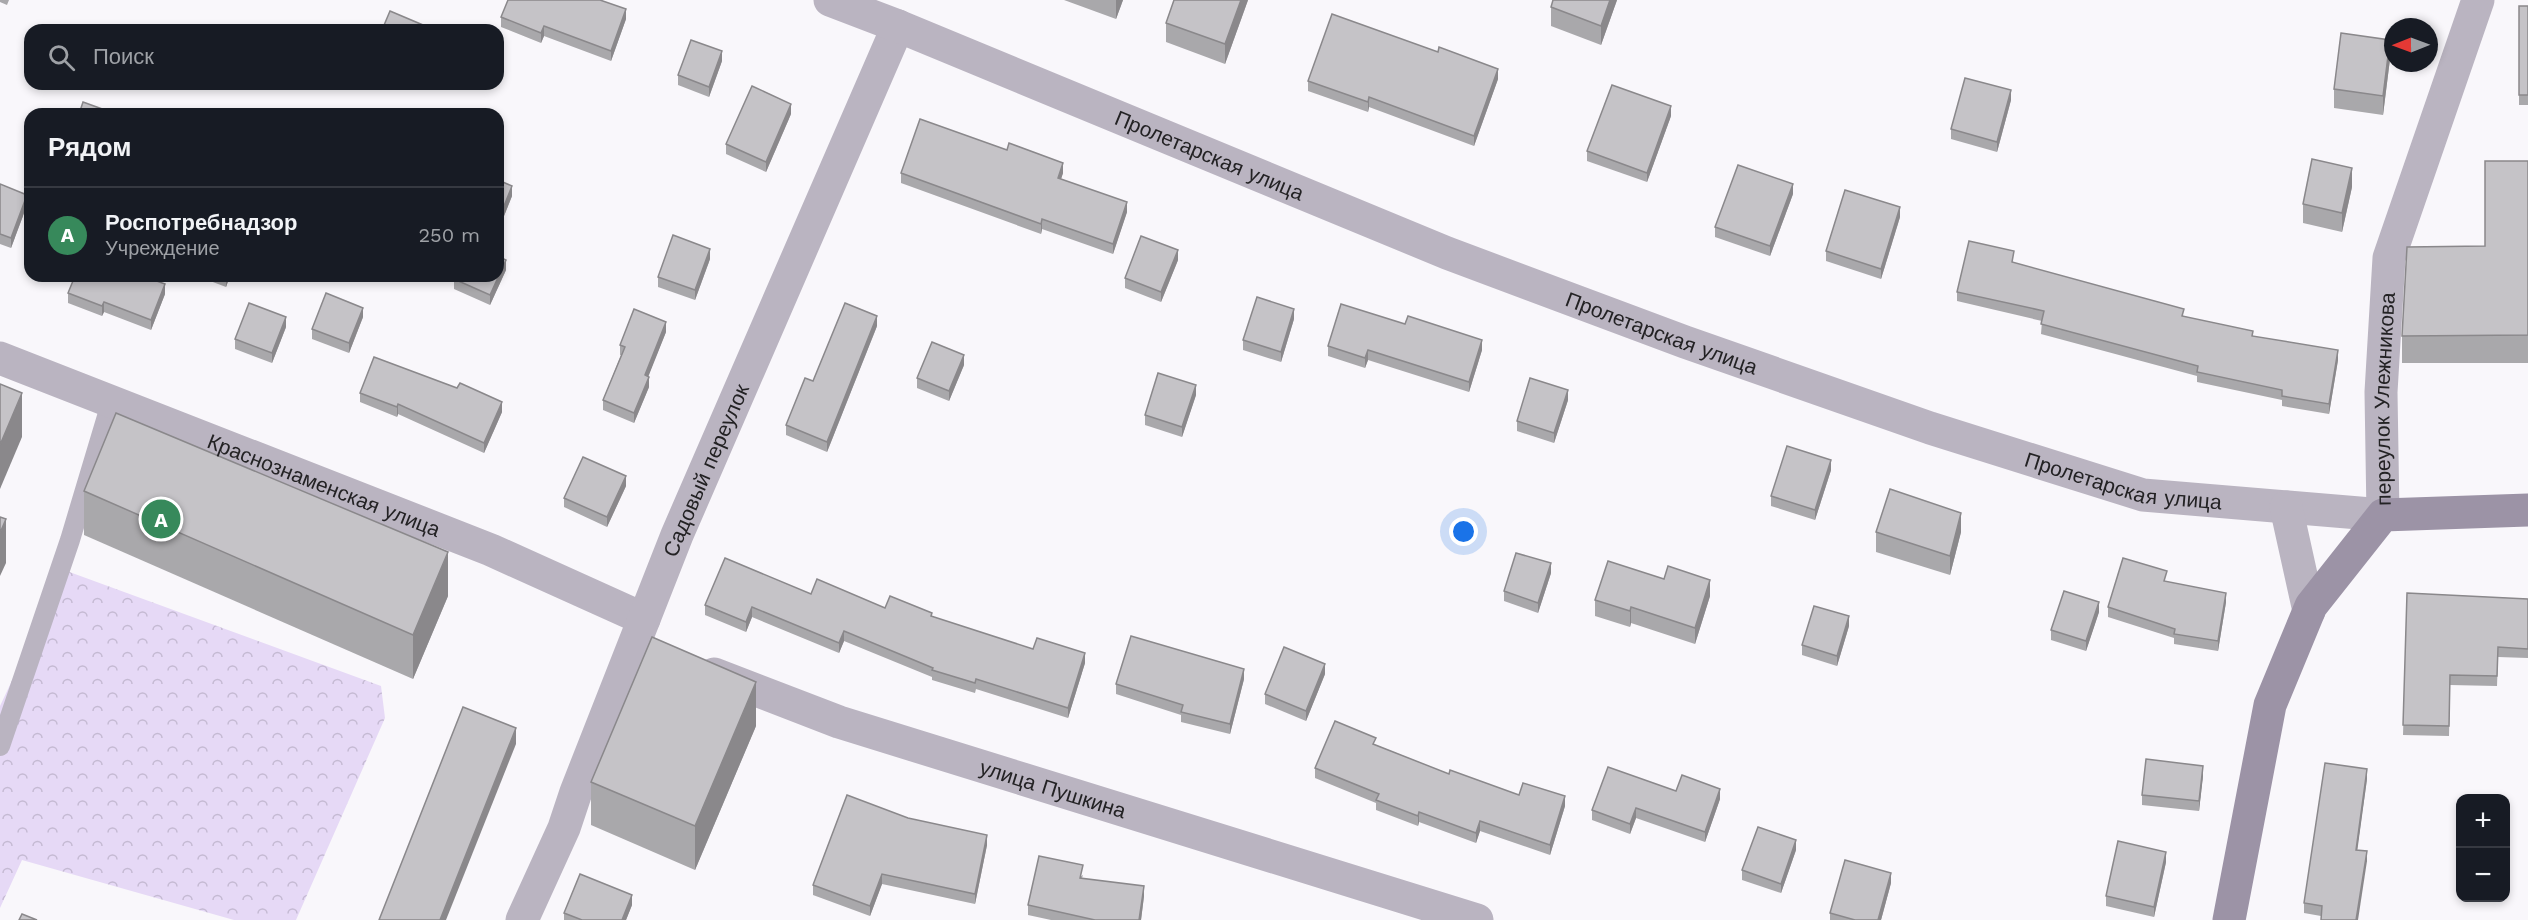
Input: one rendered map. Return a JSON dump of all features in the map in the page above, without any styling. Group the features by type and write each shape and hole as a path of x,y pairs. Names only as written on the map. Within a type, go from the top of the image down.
{"main road":[{"name":"Пролетарская улица","path":"2384,515 2528,510"},
{"name":"переулок Улежникова","path":"2229,920 2270,705 2309,611 2384,515"}],"street":[{"name":"Пролетарская улица","path":"830,0 1447,253 1685,342 1930,428 2143,495 2384,515"},
{"name":"переулок Улежникова","path":"2384,515 2381,392 2389,258 2478,0"},
{"name":"Садовый переулок","path":"522,920 645,638 677,535 898,26"},
{"name":"Краснознаменская улица","path":"0,358 111,404 491,550 645,638"},
{"path":"2286,507 2309,611"},
{"name":"улица Пушкина","path":"690,665 839,722 1477,920"}],"lane":[{"path":"0,746 70,540 111,404"}],"green space":[{"path":"64,570 381,686 385,718 296,920 234,920 22,860 0,908 0,706"}],"building":[{"path":"508,0 600,0 626,9 611,51 544,26 541,33 501,17"},
{"path":"1174,0 1241,0 1225,44 1166,23"},
{"path":"1553,0 1610,0 1601,26 1551,7"},
{"path":"2519,6 2528,6 2528,95 2519,95"},
{"path":"390,11 421,24 385,24"},
{"path":"1332,14 1438,52 1439,47 1498,69 1474,136 1369,97 1368,102 1308,81"},
{"path":"2341,33 2384,39 2384,72 2386,72 2383,96 2334,89"},
{"path":"691,40 722,51 709,87 678,75"},
{"path":"1965,78 2011,90 1997,142 1951,129"},
{"path":"1612,85 1671,106 1647,173 1587,151"},
{"path":"752,86 791,104 766,162 726,144"},
{"path":"83,102 100,108 81,108"},
{"path":"920,119 1007,150 1009,143 1063,163 1058,178 1127,202 1113,244 1042,219 1041,224 901,173"},
{"path":"2312,159 2352,168 2342,213 2303,204"},
{"path":"2485,161 2528,161 2528,335 2402,336 2407,247 2485,246"},
{"path":"1738,165 1793,184 1770,246 1715,227"},
{"path":"504,183 512,186 504,206"},
{"path":"0,184 24,194 24,203 11,238 0,234"},
{"path":"1845,190 1900,207 1881,269 1826,251"},
{"path":"673,235 710,249 695,290 658,277"},
{"path":"1141,236 1178,250 1161,292 1125,278"},
{"path":"1969,241 2014,251 2012,262 2184,309 2182,316 2253,331 2252,336 2338,350 2329,404 2282,396 2282,390 2197,372 2198,366 2041,324 2044,311 1957,292"},
{"path":"73,282 160,282 165,284 151,320 104,302 102,306 68,293"},
{"path":"461,282 496,282 490,295"},
{"path":"326,293 363,308 349,343 312,329"},
{"path":"1257,297 1294,309 1281,352 1243,340"},
{"path":"249,303 286,317 272,353 235,339"},
{"path":"845,303 877,316 827,442 786,425 805,378 813,381"},
{"path":"1341,304 1405,324 1408,316 1482,340 1469,382 1368,350 1365,358 1328,346"},
{"path":"634,309 666,322 645,375 649,377 634,413 603,400 625,347 620,345"},
{"path":"932,342 964,355 949,391 917,378"},
{"path":"374,357 457,388 460,383 502,402 484,443 398,404 397,407 360,393"},
{"path":"1158,373 1196,385 1182,427 1145,415"},
{"path":"1530,378 1568,390 1554,433 1517,421"},
{"path":"0,384 22,393 0,445"},
{"path":"116,413 448,552 413,635 84,491"},
{"path":"1787,446 1831,460 1815,510 1771,496"},
{"path":"583,457 626,476 607,517 564,498"},
{"path":"1890,489 1961,513 1950,556 1876,532"},
{"path":"0,517 6,519 0,533"},
{"path":"1516,553 1551,563 1538,603 1504,591"},
{"path":"725,558 811,594 817,579 885,608 890,596 932,613 931,616 1033,649 1037,638 1085,653 1068,708 976,679 975,683 932,670 933,668 844,631 839,643 752,607 746,622 705,605"},
{"path":"2123,558 2167,571 2164,581 2226,593 2218,641 2174,634 2175,629 2108,607"},
{"path":"1608,561 1664,579 1668,566 1710,580 1695,628 1631,607 1630,611 1595,600"},
{"path":"2064,591 2099,602 2086,641 2051,630"},
{"path":"2407,593 2528,599 2528,649 2498,647 2497,676 2450,675 2449,726 2403,725"},
{"path":"1814,606 1849,616 1837,656 1802,645"},
{"path":"1131,636 1244,669 1230,724 1181,712 1183,705 1116,684"},
{"path":"652,637 756,682 695,826 591,782"},
{"path":"1284,647 1325,664 1306,711 1265,694"},
{"path":"463,707 516,728 440,920 379,920"},
{"path":"1335,721 1376,738 1373,744 1449,774 1450,770 1519,795 1523,783 1565,796 1550,845 1480,821 1476,833 1419,812 1418,816 1376,800 1379,794 1315,768"},
{"path":"2146,759 2203,766 2199,801 2142,795"},
{"path":"2325,763 2367,769 2356,850 2367,851 2356,920 2321,920 2322,906 2304,903"},
{"path":"1608,767 1676,791 1682,775 1720,789 1705,832 1636,808 1630,824 1592,810"},
{"path":"847,795 908,818 987,835 975,894 882,874 870,906 813,885"},
{"path":"1758,827 1796,840 1781,884 1742,870"},
{"path":"2118,841 2166,852 2154,907 2106,896"},
{"path":"1039,856 1083,865 1080,878 1144,886 1139,920 1095,920 1028,905"},
{"path":"1845,860 1891,873 1878,920 1855,920 1830,913"},
{"path":"580,874 632,895 622,920 582,920 564,913"},
{"path":"22,914 37,920 19,920"}],"place":[{"name":"Роспотребнадзор","path":"161,519"}]}
